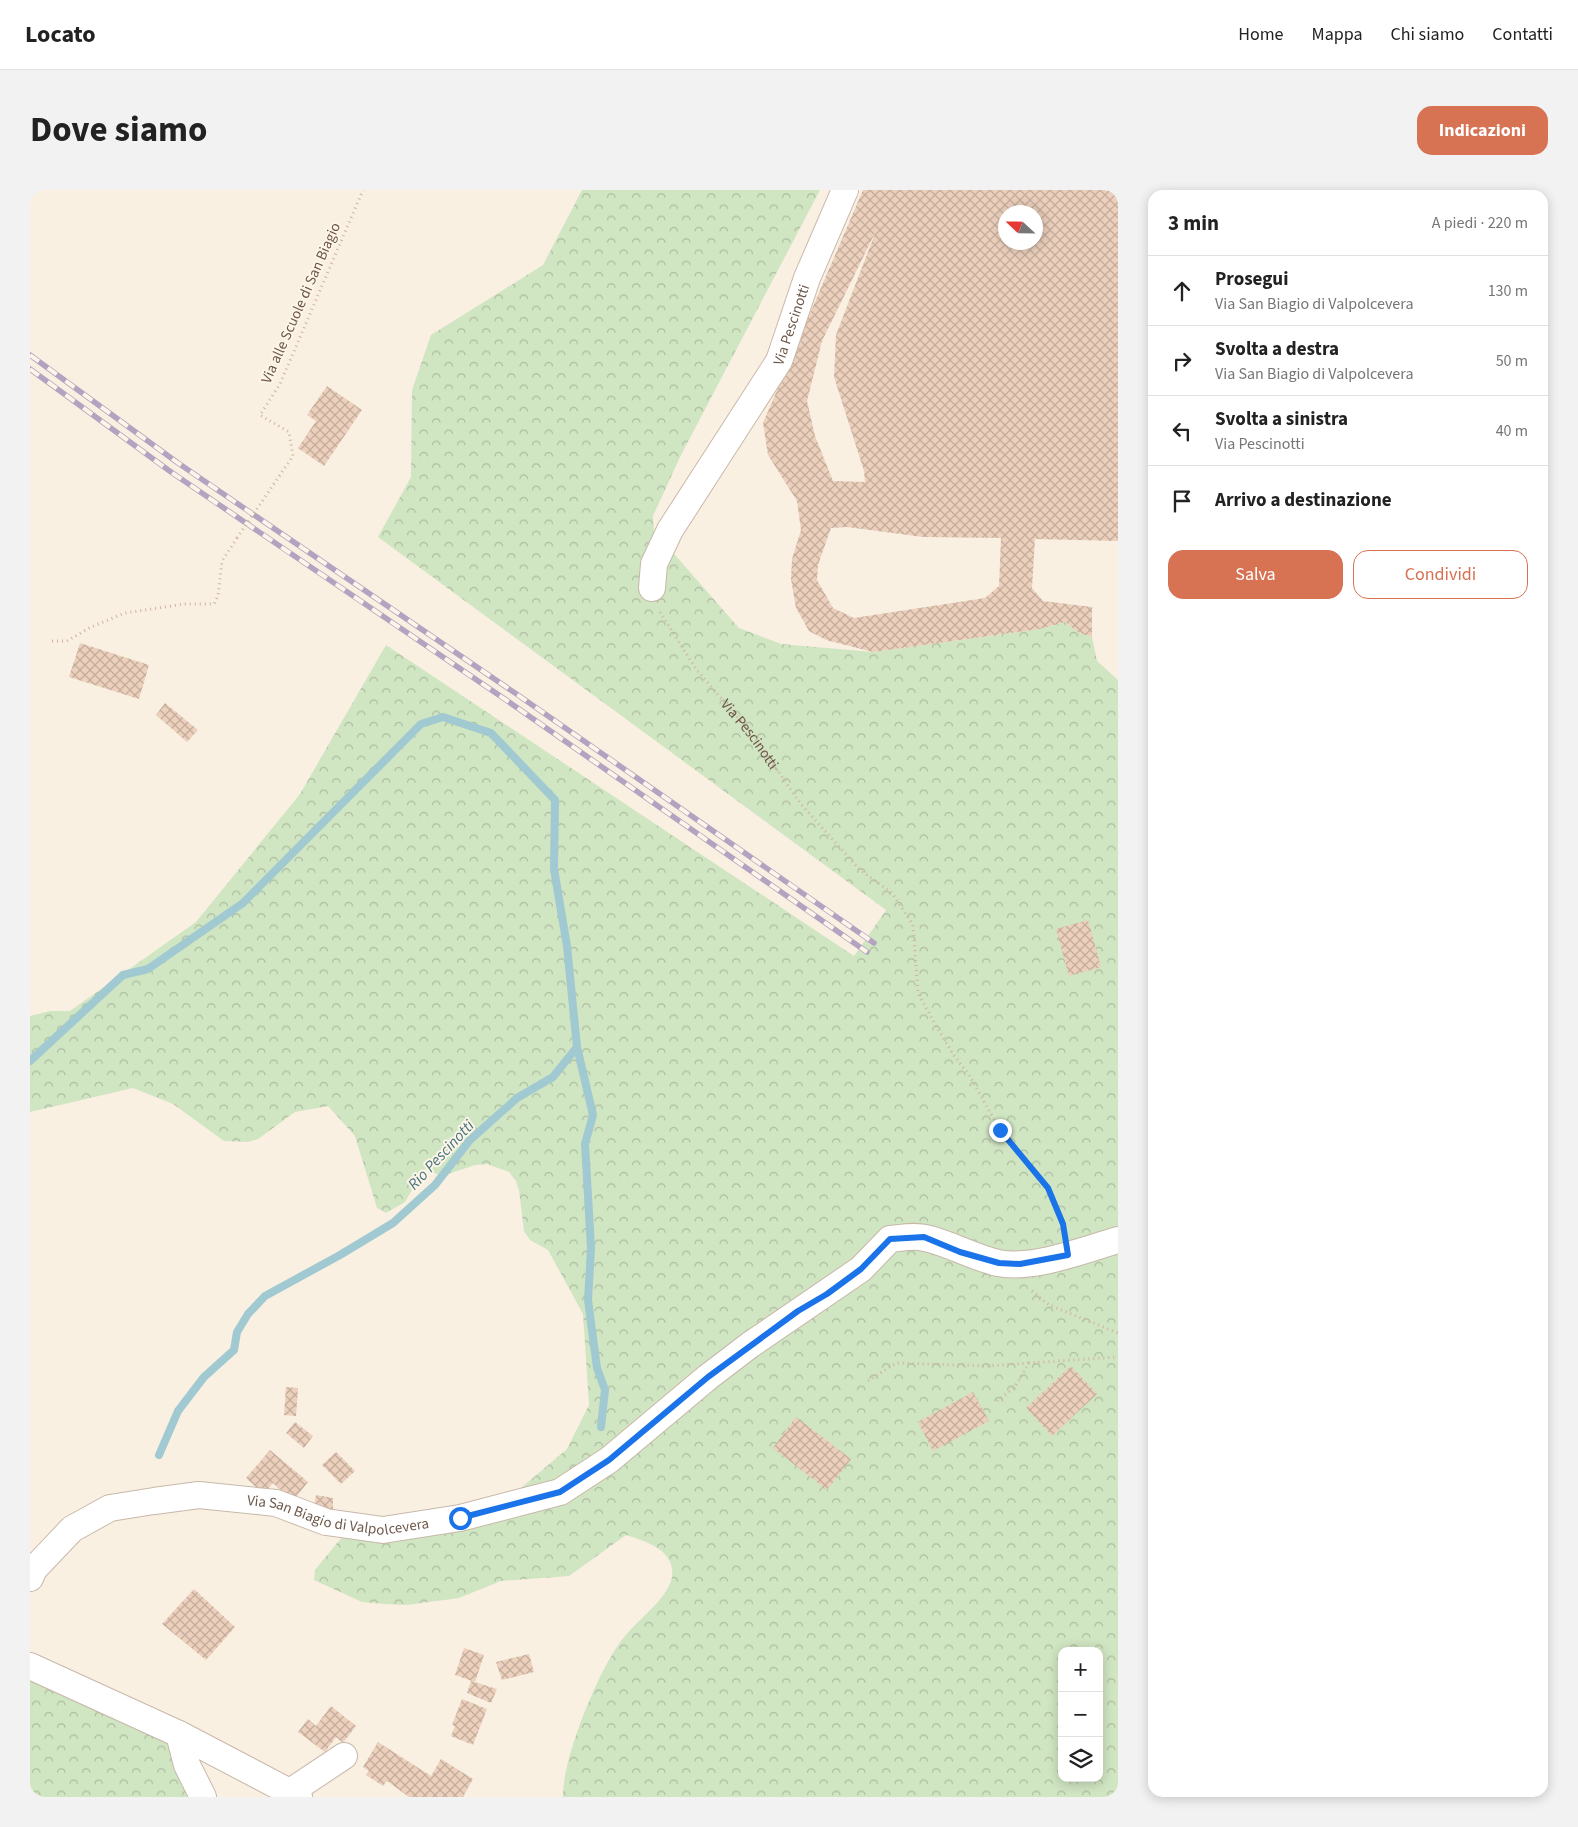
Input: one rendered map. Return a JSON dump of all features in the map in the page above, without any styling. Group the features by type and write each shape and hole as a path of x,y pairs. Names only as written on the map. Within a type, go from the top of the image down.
{"street":[{"name":"Via Pescinotti","path":"652,588 654,564 670,530 779,361 807,278 845,190"},
{"name":"Via San Biagio di Valpolcevera","path":"30,1578 34,1569 72,1528 110,1508 198,1495 276,1503 326,1522 383,1530 460,1518 560,1492 609,1460 708,1377 750,1345 861,1269 890,1239 924,1237 960,1252 999,1263 1020,1264 1068,1255 1118,1240"},
{"path":"30,1666 178,1734 294,1794 344,1756"},
{"path":"178,1734 186,1765 203,1797"}],"path":[{"name":"Via alle Scuole di San Biagio","path":"52,641 66,641 125,613 184,604 214,604 218,596 222,562 293,456 289,432 260,415 280,384 362,190"},
{"name":"Via Pescinotti","path":"652,588 662,618 696,669 752,734 779,776 824,832 860,870 892,893 912,925 918,993 953,1054 969,1075 1000,1130 1048,1188 1063,1224 1068,1255"},
{"path":"999,1263 1049,1305 1118,1333"},
{"path":"868,1381 896,1363 988,1366 1118,1357"},
{"path":"997,1401 1014,1388 1029,1363"}],"green space":[{"path":"582,190 820,190 681,455 653,516 654,531 739,628 781,644 873,652 1040,629 1065,622 1079,633 1092,637 1097,661 1118,680 1118,1797 563,1797 564,1780 576,1737 584,1713 605,1668 625,1636 659,1600 670,1585 672,1568 664,1553 642,1540 626,1535 569,1576 501,1581 459,1598 407,1605 362,1602 314,1580 315,1570 342,1537 484,1524 521,1488 567,1449 589,1405 583,1314 548,1250 530,1240 524,1231 519,1190 516,1181 509,1172 487,1164 475,1165 442,1176 424,1169 405,1202 386,1213 377,1208 355,1136 328,1106 295,1112 258,1139 248,1142 224,1141 173,1104 133,1088 30,1112 30,1016 50,1011 70,1011 196,922 300,794 386,645 854,956 886,910 378,537 411,477 412,390 431,335 543,265"},
{"path":"30,1675 152,1719 181,1762 197,1797 30,1797"}],"building":[{"path":"863,190 1118,190 1118,541 1035,539 1032,588 1043,601 1092,607 1092,637 1079,633 1065,622 1040,629 873,652 826,640 809,631 796,608 791,579 792,559 801,530 797,501 768,455 763,423","holes":["876,231 836,335 834,377 864,471 865,482 833,481 815,436 807,401 822,341","847,527 923,537 1001,538 999,586 985,598 854,618 833,608 817,580 818,565 831,528"]},
{"path":"327,386 362,410 324,466 298,448 316,421 307,415"},
{"path":"80,643 149,665 139,699 69,677"},
{"path":"165,703 198,730 187,742 156,715"},
{"path":"1088,920 1101,967 1069,976 1056,929"},
{"path":"1071,1366 1097,1394 1052,1436 1026,1408"},
{"path":"286,1387 298,1388 296,1416 284,1415"},
{"path":"973,1392 989,1421 933,1451 918,1422"},
{"path":"796,1417 851,1459 827,1490 773,1448"},
{"path":"295,1422 313,1436 304,1448 286,1433"},
{"path":"270,1450 308,1482 293,1501 273,1483 264,1494 246,1478"},
{"path":"336,1452 355,1471 341,1484 322,1465"},
{"path":"316,1495 333,1498 333,1515 313,1511"},
{"path":"194,1589 235,1627 206,1660 162,1624"},
{"path":"464,1648 484,1655 475,1682 455,1675"},
{"path":"529,1654 534,1672 502,1680 496,1662"},
{"path":"471,1681 497,1689 491,1703 467,1693"},
{"path":"462,1699 487,1709 473,1745 451,1736 455,1726 452,1725"},
{"path":"331,1706 356,1726 343,1743 336,1737 325,1752 298,1732 308,1719 316,1726"},
{"path":"378,1742 431,1776 441,1759 473,1779 463,1797 409,1797 387,1781 383,1786 366,1775 369,1771 363,1767"}],"waterway":[{"name":"Rio Pescinotti","path":"30,1061 123,975 148,969 243,903 421,724 443,717 491,733 555,800 554,869 567,946 577,1047 553,1077 517,1098 470,1140 435,1185 393,1223 340,1255 265,1296 248,1314 237,1332 234,1350 204,1377 178,1411 159,1455"},
{"path":"577,1047 593,1115 585,1144 591,1248 588,1300 597,1368 605,1390 601,1427"}],"railway":[{"path":"30,355 178,463 515,693 874,943"},
{"path":"30,369 171,472 509,702 867,952"}],"route":[{"path":"460,1518 560,1492 609,1460 708,1377 750,1345 861,1269 890,1239 924,1237 960,1252 999,1263 1020,1264 1068,1255 1063,1224 1048,1188 1000,1130"}]}
